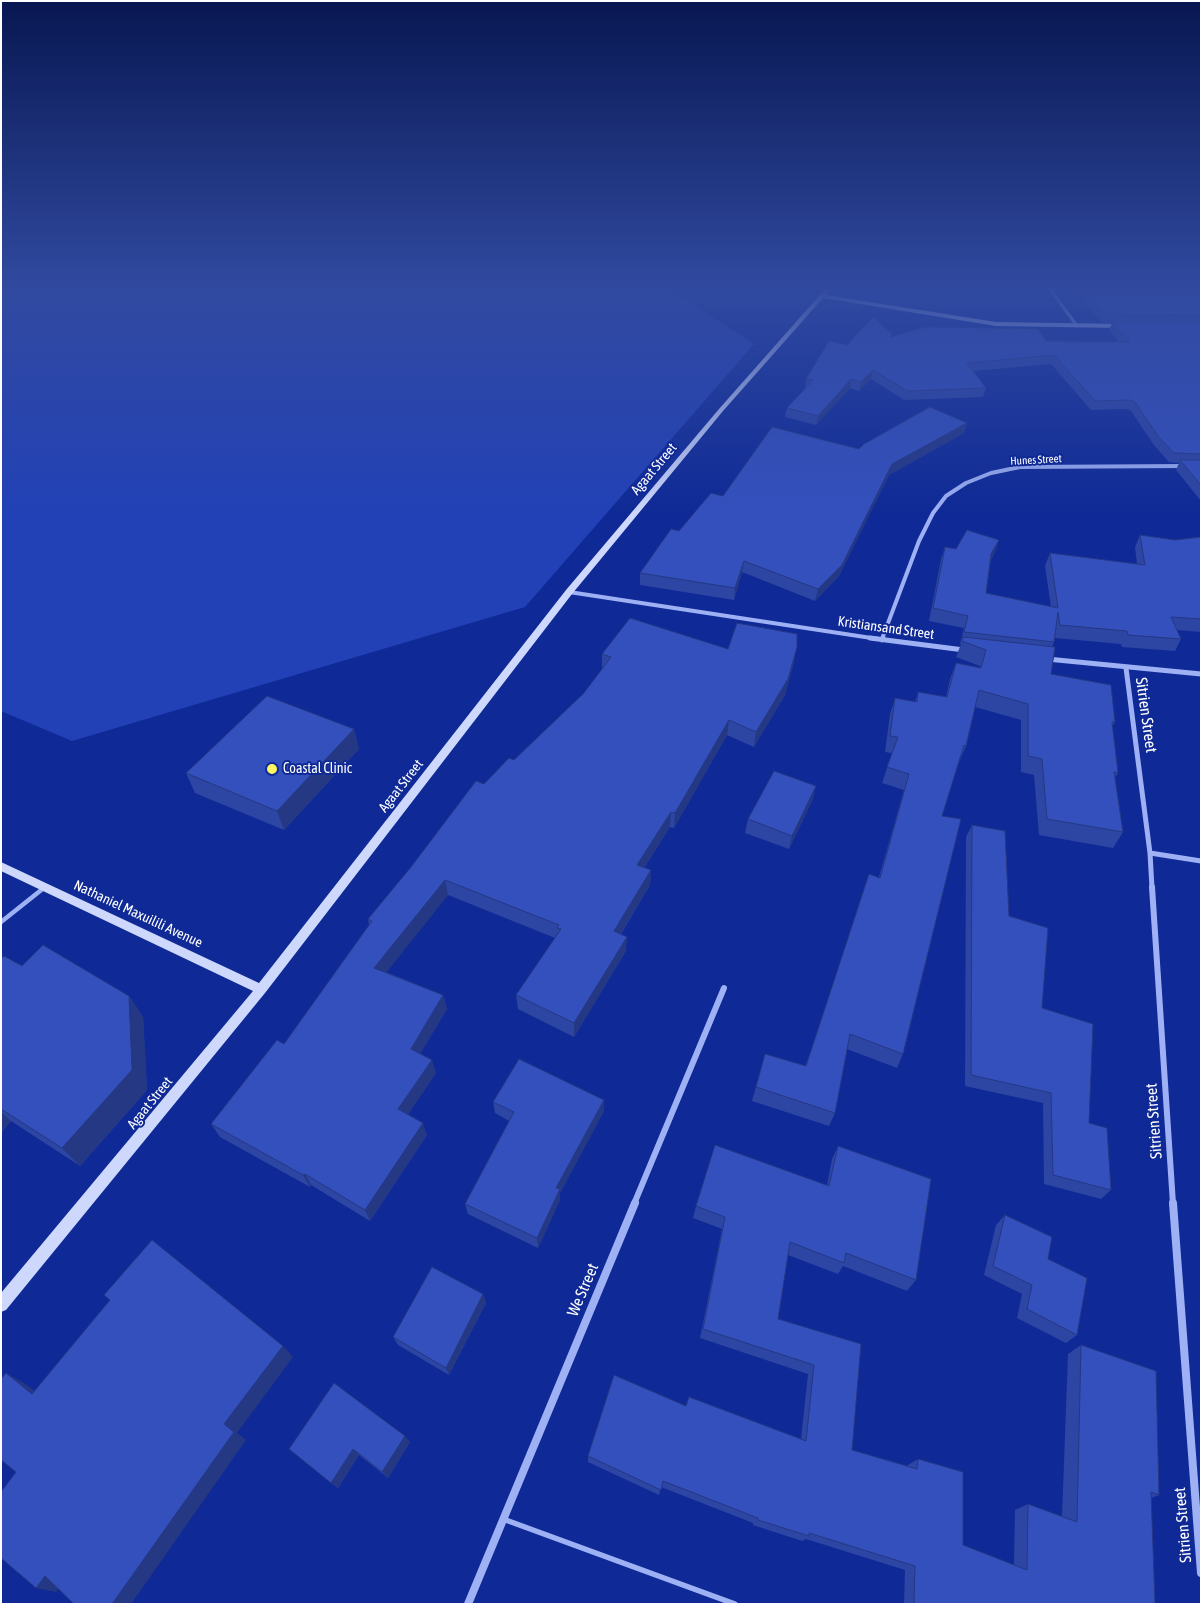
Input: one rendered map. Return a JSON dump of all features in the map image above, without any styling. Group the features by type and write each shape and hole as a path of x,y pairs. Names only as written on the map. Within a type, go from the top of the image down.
{"street":[{"name":"Agaat Street","path":"1,1305 261,989 569,592 762,364"},
{"name":"Hunes Street","path":"882,640 919,541 933,512 946,496 966,483 991,472 1020,467 1191,466"},
{"name":"Kristiansand Street","path":"569,592 882,640 970,650"},
{"path":"1038,658 1201,674"},
{"name":"Sitrien Street","path":"1126,668 1150,853 1179,1297 1201,1573"},
{"path":"1150,853 1201,862"},
{"name":"Nathaniel Maxuilili Avenue","path":"1,866 261,989"},
{"name":"We Street","path":"468,1604 724,988"}],"lane":[{"path":"1,922 45,887"},
{"path":"503,1519 735,1604"}],"shaded area":[{"path":"1,364 737,364 525,607 72,741 1,711"}],"building":[{"path":"815,364 968,364 986,388 907,391 873,370 861,382 851,379 818,416 787,408 813,380 806,379"},
{"path":"1062,364 1201,364 1201,454 1174,453 1158,436 1135,402 1130,400 1095,401"},
{"path":"930,407 967,423 892,464 842,565 818,589 744,561 735,588 640,573 671,529 679,531 711,493 723,496 772,427 859,449 864,444"},
{"path":"1180,460 1201,460 1201,485"},
{"path":"967,530 999,540 991,554 986,593 1058,608 1050,553 1145,565 1140,535 1175,540 1201,537 1201,619 1171,617 1181,639 1128,635 1127,631 1060,625 1058,612 1054,642 964,632 968,616 933,608 945,547 956,549"},
{"path":"630,618 728,649 737,623 797,634 797,647 788,679 756,732 729,720 675,813 671,812 637,865 651,870 614,931 627,937 574,1023 516,995 561,929 557,928 559,925 445,880 374,968 443,995 411,1049 432,1060 398,1109 423,1123 365,1210 305,1174 303,1175 211,1124 277,1040 284,1044 372,921 368,919 411,867 476,781 484,784 509,758 514,760 584,693 611,657 602,654"},
{"path":"963,637 1055,647 1051,674 1111,685 1115,722 1112,722 1118,773 1114,772 1123,832 1047,819 1042,759 1028,756 1028,704 979,690 966,746 964,745 942,816 961,819 903,1054 850,1034 835,1113 756,1087 765,1054 806,1066 869,874 880,878 909,774 887,767 898,737 890,736 895,698 917,702 918,692 947,697 956,663 981,668 986,650 962,641"},
{"path":"267,696 354,729 277,811 186,773"},
{"path":"774,771 816,786 792,836 748,819"},
{"path":"972,825 1005,831 1009,916 1048,928 1042,1008 1093,1024 1089,1123 1107,1128 1111,1190 1053,1175 1051,1093 971,1075"},
{"path":"43,945 129,996 132,1070 62,1148 1,1109 1,959 4,956 22,966"},
{"path":"519,1059 604,1100 556,1188 560,1189 537,1238 465,1204 514,1112 493,1102"},
{"path":"715,1145 829,1186 838,1146 931,1179 916,1280 846,1253 844,1263 790,1242 778,1319 861,1344 852,1450 917,1469 918,1459 963,1472 963,1545 1027,1570 1028,1504 1077,1522 1081,1345 1156,1371 1159,1495 1151,1492 1155,1604 914,1604 915,1566 809,1533 809,1536 758,1520 758,1518 663,1481 661,1490 588,1456 614,1375 686,1406 689,1397 806,1441 814,1365 703,1329 725,1217 696,1206"},
{"path":"1005,1215 1052,1237 1048,1259 1087,1278 1077,1335 1027,1309 1032,1285 993,1266"},
{"path":"152,1240 283,1346 224,1424 234,1432 112,1604 74,1604 45,1576 36,1588 1,1558 1,1492 16,1472 1,1460 1,1379 6,1373 32,1394 110,1300 104,1295"},
{"path":"432,1267 483,1294 446,1368 393,1337"},
{"path":"334,1383 405,1436 382,1472 353,1449 331,1483 289,1449"}],"place":[{"name":"Coastal Clinic","path":"272,769"}]}
